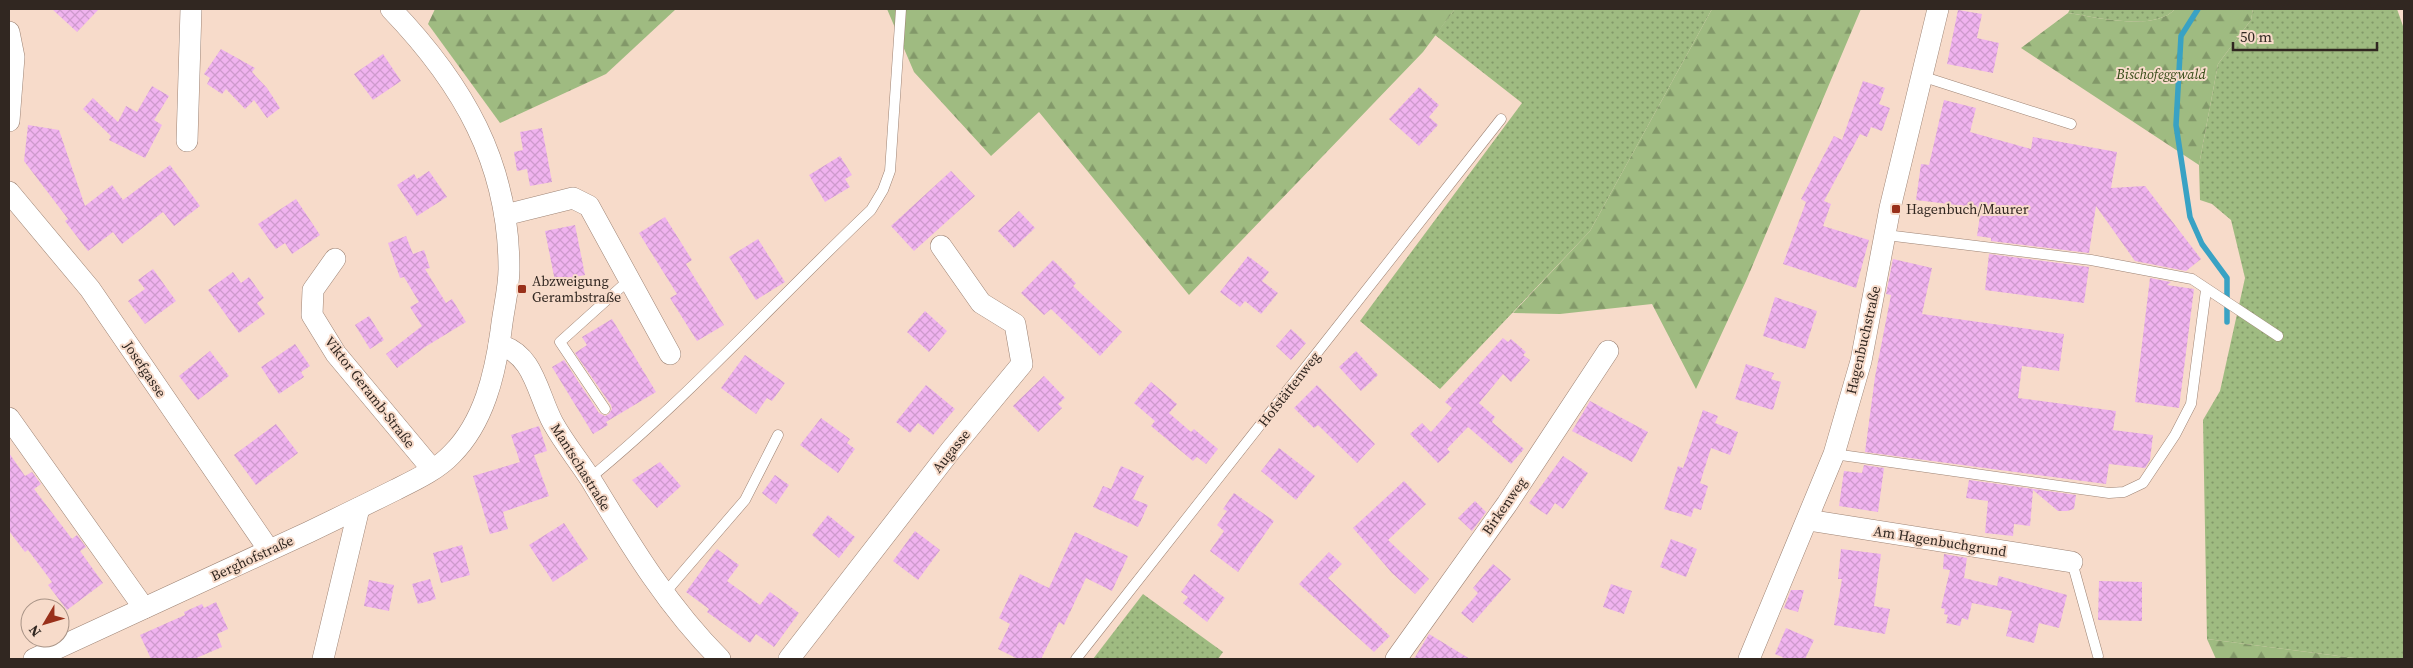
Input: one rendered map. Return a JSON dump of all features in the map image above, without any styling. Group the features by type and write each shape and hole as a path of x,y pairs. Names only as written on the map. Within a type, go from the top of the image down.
{"street":[{"path":"187,141 191,9"},
{"path":"323,659 359,508 432,469 451,456 472,431 490,384 499,345 509,272 505,214 494,166 482,134 458,92 421,42 391,9"},
{"name":"Hagenbuchstraße","path":"1749,659 1834,454 1861,361 1886,235 1921,76 1938,9"},
{"path":"9,32 14,57 9,121"},
{"name":"Josefgasse","path":"10,188 90,289 269,550"},
{"path":"505,214 573,198 589,206 670,354"},
{"name":"Augasse","path":"789,659 951,450 1022,364 1015,324 981,303 941,246"},
{"name":"Viktor Geramb-Straße","path":"335,259 313,290 312,315 336,354 432,469"},
{"name":"Mantschastraße","path":"499,345 510,348 527,366 541,389 552,422 590,478 629,545 663,594 720,659"},
{"name":"Birkenweg","path":"1396,659 1507,504 1608,351"},
{"path":"9,418 144,608"},
{"name":"Berghofstraße","path":"47,657 144,608 359,508"},
{"name":"Am Hagenbuchgrund","path":"1808,520 2072,562"}],"lane":[{"path":"590,478 614,458 714,364 871,210 883,190 890,171 901,9"},
{"path":"1921,76 2071,124"},
{"name":"Hofstättenweg","path":"1076,659 1501,119"},
{"path":"1886,235 2091,260 2192,279 2278,336"},
{"path":"605,409 560,342 630,279"},
{"path":"1834,454 2109,492 2124,492 2143,484 2170,443 2191,404 2206,290"},
{"path":"663,594 745,500 778,435"},
{"path":"2072,562 2098,656"}],"green space":[{"path":"435,9 676,9 606,74 500,123 428,24"},
{"path":"887,9 1455,9 1423,52 1189,295 1039,112 991,156 914,72"},
{"path":"1455,9 1712,9 1590,231 1440,389 1360,321 1522,103 1435,35"},
{"path":"1712,9 1861,9 1746,281 1696,389 1652,304 1560,314 1513,313 1590,231"},
{"path":"2070,9 2175,9 2166,16 2154,20 2124,21 2068,13"},
{"name":"Bischofeggwald","path":"2175,9 2253,9 2251,20 2218,64 2199,165 2021,48 2068,13 2109,20 2140,21 2154,20 2166,16"},
{"path":"2253,9 2397,9 2404,29 2404,659 2362,659 2207,639 2203,420 2220,391 2245,278 2231,220 2212,204 2200,200 2199,165 2218,64 2251,20"},
{"path":"1143,594 1223,652 1218,659 1093,659"},
{"path":"2207,639 2362,659 2216,659"}],"building":[{"path":"52,9 99,9 77,32"},
{"path":"1958,10 1982,14 1977,38 1999,43 1993,73 1947,64"},
{"path":"221,49 255,68 252,72 267,88 280,108 267,118 254,100 245,109 226,89 222,94 207,84 210,78 204,74"},
{"path":"383,54 401,81 373,100 354,74"},
{"path":"1863,81 1885,88 1879,104 1890,108 1882,131 1871,127 1867,137 1860,134 1824,201 1831,204 1823,226 1869,240 1856,288 1783,264 1806,202 1801,199 1834,136 1842,140"},
{"path":"152,86 169,96 154,120 162,125 145,158 109,140 111,136 83,109 93,98 118,122 126,106 137,112"},
{"path":"1419,87 1439,105 1429,117 1438,125 1419,146 1389,119"},
{"path":"1944,100 1976,108 1970,132 2031,149 2033,137 2117,152 2111,188 2145,186 2201,259 2186,271 2135,261 2096,206 2089,253 1991,241 1991,238 1977,236 1981,208 1916,200 1921,164 1929,165"},
{"path":"28,125 59,130 85,206 112,185 123,200 170,165 200,206 174,226 163,212 122,244 113,232 88,251 65,221 68,219 24,161"},
{"path":"542,128 552,182 530,186 527,169 517,171 514,152 523,150 520,132"},
{"path":"840,156 852,175 845,179 850,187 825,202 809,175"},
{"path":"429,171 447,197 417,216 397,185 414,174 417,179"},
{"path":"951,171 975,196 914,251 891,226"},
{"path":"296,199 320,235 292,254 285,243 276,249 258,224"},
{"path":"1019,211 1035,228 1014,248 998,231"},
{"path":"665,217 692,260 686,264 724,325 697,341 670,298 677,294 639,233"},
{"path":"575,225 585,275 555,281 545,231"},
{"path":"406,236 413,254 424,250 430,268 425,269 446,303 452,299 466,322 425,347 397,368 386,354 422,326 410,307 419,302 404,277 400,278 388,243"},
{"path":"758,239 785,282 756,300 729,257"},
{"path":"1989,254 2089,267 2084,303 1985,290"},
{"path":"1248,256 1269,272 1262,281 1278,293 1261,314 1245,301 1240,307 1220,292"},
{"path":"1893,259 1932,268 1922,314 2064,334 2059,371 2022,366 2018,398 2116,411 2113,430 2153,435 2150,460 2145,468 2109,464 2106,484 1865,452 1875,377 1891,295 1886,294"},
{"path":"1053,260 1076,283 1073,286 1122,332 1100,356 1051,309 1044,315 1021,293"},
{"path":"153,269 176,301 145,324 128,301 145,289 138,280"},
{"path":"233,272 241,283 249,277 264,298 257,303 265,314 239,333 208,290"},
{"path":"2150,278 2171,282 2167,285 2194,289 2179,408 2135,402"},
{"path":"1775,297 1817,311 1805,349 1763,336"},
{"path":"925,311 947,331 929,352 907,332"},
{"path":"369,316 384,340 370,349 355,325"},
{"path":"612,319 656,392 606,422 608,425 593,434 552,367 564,360 599,413 605,416 609,414 612,409 611,405 575,353 587,345 582,337"},
{"path":"1291,329 1306,343 1291,360 1276,346"},
{"path":"1503,338 1508,342 1511,339 1526,352 1523,355 1530,360 1511,382 1503,374 1479,403 1495,417 1492,422 1524,449 1511,464 1468,427 1447,449 1450,452 1438,463 1410,434 1422,423 1431,432 1452,408 1445,402"},
{"path":"295,344 310,366 301,372 304,377 279,394 261,367"},
{"path":"210,351 229,376 198,400 179,376"},
{"path":"1356,351 1378,375 1361,391 1339,367"},
{"path":"745,355 785,383 772,401 767,398 756,414 721,388"},
{"path":"1746,364 1774,373 1771,379 1781,382 1773,410 1735,399"},
{"path":"1044,376 1065,398 1058,404 1062,408 1038,432 1013,406"},
{"path":"1151,382 1177,404 1169,413 1191,432 1194,429 1218,449 1206,464 1197,457 1193,461 1151,426 1155,421 1134,403"},
{"path":"926,385 955,409 933,435 918,423 910,433 896,422"},
{"path":"1317,385 1375,444 1357,463 1318,425 1314,428 1294,408"},
{"path":"1590,401 1648,432 1632,462 1572,431"},
{"path":"1703,410 1718,416 1715,423 1738,432 1730,455 1711,448 1700,483 1708,486 1701,510 1694,508 1691,517 1664,509 1678,466 1683,468"},
{"path":"821,418 850,439 847,443 855,449 838,473 800,445"},
{"path":"276,424 298,453 256,485 234,455"},
{"path":"539,426 547,451 534,455 549,496 503,512 508,529 490,534 473,476 520,462 511,435"},
{"path":"1279,448 1315,476 1296,500 1261,471"},
{"path":"9,453 25,476 32,472 41,484 34,489 72,539 77,535 86,547 80,551 103,583 70,608 70,598 58,598 48,585 52,582 28,550 25,552 9,531"},
{"path":"1563,456 1588,473 1563,509 1555,503 1547,515 1529,503"},
{"path":"660,462 681,486 657,508 632,480"},
{"path":"1864,465 1884,468 1878,512 1839,506 1844,471 1862,473"},
{"path":"1121,466 1144,476 1133,499 1148,505 1138,527 1093,507 1103,486 1111,489"},
{"path":"775,475 789,485 776,504 762,493"},
{"path":"1969,480 2076,495 2074,509 2058,511 2033,490 2030,526 2014,524 2013,536 1985,533 1988,501 1966,498"},
{"path":"1404,481 1426,504 1388,540 1429,579 1415,594 1392,573 1353,528"},
{"path":"1234,493 1274,521 1238,572 1210,551 1224,531 1217,525 1227,511 1223,509"},
{"path":"1475,501 1486,512 1472,531 1458,518"},
{"path":"828,515 855,537 839,558 812,535"},
{"path":"564,523 588,559 553,582 529,545"},
{"path":"915,531 940,550 918,580 893,561"},
{"path":"1075,532 1128,556 1112,591 1086,578 1064,625 1059,622 1041,659 1018,659 998,649 1010,624 999,618 1020,574 1049,588"},
{"path":"1671,539 1697,549 1686,577 1660,567"},
{"path":"462,545 470,575 441,583 433,553"},
{"path":"717,549 739,565 727,581 760,605 770,592 799,613 774,647 756,634 750,643 707,612 709,609 686,592"},
{"path":"1841,549 1881,554 1874,606 1890,609 1885,634 1834,625 1842,579 1838,579"},
{"path":"1329,552 1342,564 1328,578 1390,636 1374,652 1299,584"},
{"path":"1944,554 1967,558 1964,578 1997,586 1999,576 2067,595 2059,628 2039,623 2034,643 2006,636 2012,611 1972,603 1968,620 1962,618 1960,626 1946,623 1948,615 1944,614 1945,609 1941,608 1950,570 1943,569"},
{"path":"1493,564 1511,579 1473,623 1461,613 1478,593 1473,588"},
{"path":"1194,574 1225,598 1207,622 1183,603 1188,597 1181,592"},
{"path":"430,579 436,599 418,604 412,584"},
{"path":"369,580 394,585 389,611 364,606"},
{"path":"2099,581 2142,582 2142,621 2098,620"},
{"path":"1611,584 1632,591 1624,614 1603,607"},
{"path":"1791,590 1804,590 1798,612 1784,608"},
{"path":"216,602 228,629 217,634 222,647 194,659 151,659 140,635 185,615 184,612 202,604 204,608"},
{"path":"1786,628 1814,640 1805,659 1786,659 1775,654"},
{"path":"1429,634 1470,659 1414,659"}],"waterway":[{"path":"2198,9 2181,36 2176,125 2190,217 2202,244 2227,278 2227,322"}],"place":[{"name":"Hagenbuch/Maurer","path":"1896,209"},
{"name":"Abzweigung Gerambstraße","path":"522,289"}]}
